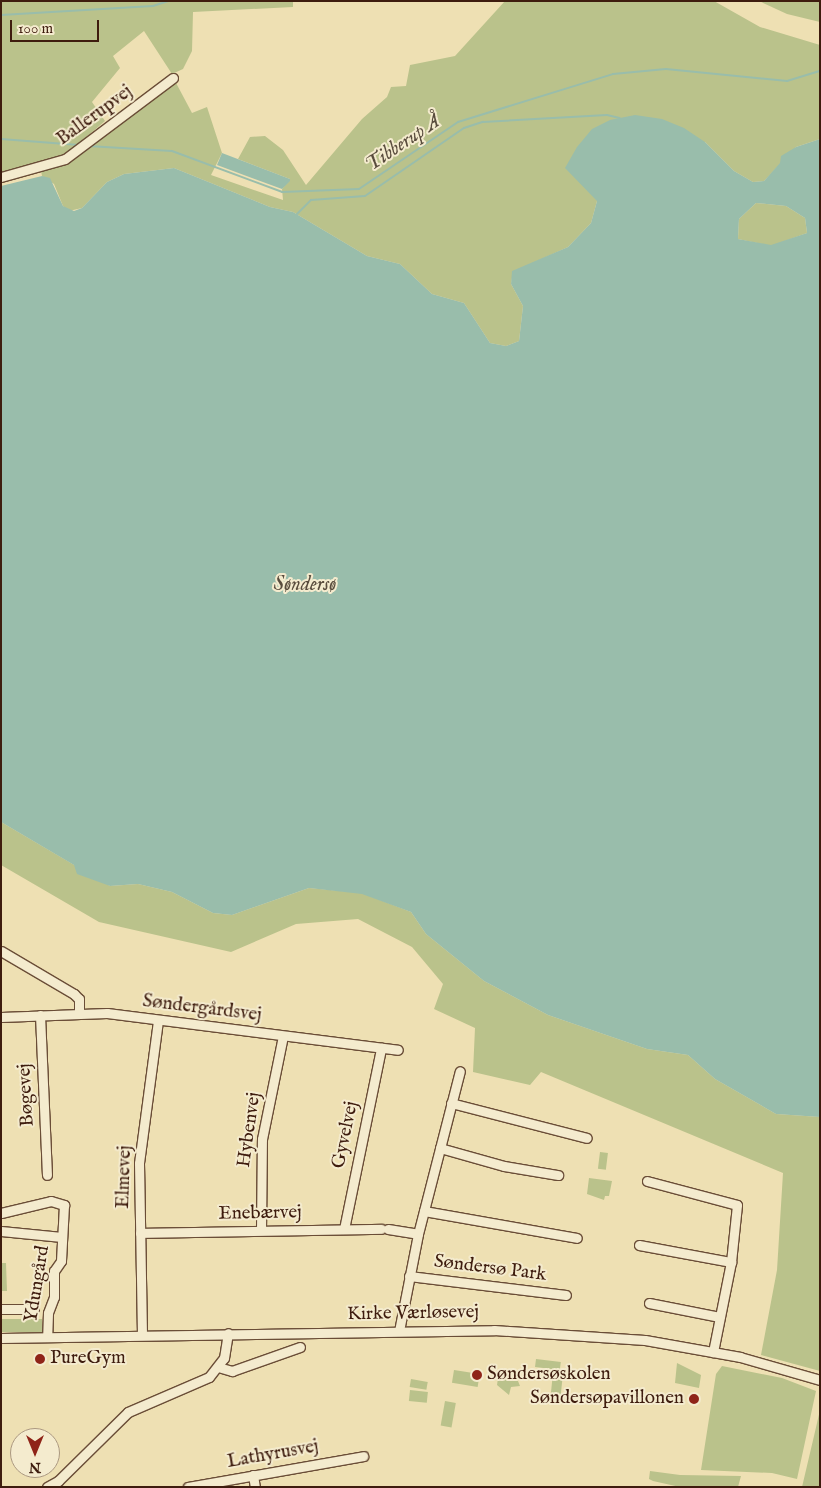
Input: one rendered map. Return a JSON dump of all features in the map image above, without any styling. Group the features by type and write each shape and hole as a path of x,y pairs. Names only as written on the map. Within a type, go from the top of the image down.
{"street":[{"name":"Ballerupvej","path":"1,177 65,159 173,78"},
{"path":"1,951 74,994 79,999 79,1013"},
{"name":"Søndergårdsvej","path":"1,1017 79,1013 158,1020 398,1050"},
{"name":"Bøgevej","path":"40,1015 47,1175"},
{"name":"Elmevej","path":"142,1335 139,1163 158,1020"},
{"name":"Hybenvej","path":"261,1230 262,1139 283,1036"},
{"name":"Gyvelvej","path":"344,1229 381,1048"},
{"name":"Søndersø Park","path":"399,1331 418,1234 460,1071"},
{"path":"451,1104 587,1138"},
{"path":"440,1148 504,1166 558,1175"},
{"path":"647,1181 737,1205 731,1262 713,1352"},
{"name":"Ydungård","path":"1,1212 60,1201 64,1205 61,1261 54,1271 47,1337"},
{"path":"424,1211 576,1238"},
{"name":"Enebærvej","path":"140,1233 385,1229 418,1234"},
{"name":"Ydungård","path":"1,1231 62,1237"},
{"path":"639,1245 731,1262"},
{"name":"Søndersø Park","path":"409,1276 566,1295"},
{"path":"648,1303 720,1317"},
{"path":"1,1309 34,1309"},
{"name":"Kirke Værløsevej","path":"1,1338 399,1331 540,1333 644,1340 713,1352 820,1380"},
{"path":"47,1487 60,1484 128,1412 200,1383 218,1367 226,1349 228,1333"},
{"path":"218,1367 232,1371 300,1347"},
{"name":"Lathyrusvej","path":"188,1487 364,1456"},
{"path":"253,1475 255,1487"}],"green space":[{"path":"1,1 293,1 293,7 193,12 192,51 183,69 172,74 144,31 113,56 120,68 92,102 105,121 64,156 1,173"},
{"path":"505,1 714,1 760,27 820,45 820,139 796,147 764,181 753,182 734,171 705,142 597,201 591,223 568,247 513,272 511,284 523,306 519,341 506,346 490,343 464,303 432,294 400,264 367,256 293,212 270,207 174,168 124,174 107,182 82,208 69,211 63,206 54,184 42,176 41,171 69,161 175,81 192,113 207,107 222,153 211,175 283,200 282,189 290,179 238,159 250,137 265,136 283,150 306,185 362,119 387,97 391,87 406,86 410,65 455,56"},
{"path":"759,1 820,1 820,22 787,14"},
{"path":"756,203 786,206 805,218 807,233 771,246 738,239 739,219"},
{"path":"1,822 110,886 138,884 172,892 213,913 232,915 309,888 362,893 411,912 426,934 484,981 548,1015 647,1049 688,1055 715,1079 776,1114 820,1117 820,1371 761,1355 777,1270 783,1173 541,1072 530,1085 473,1072 475,1028 434,1009 443,984 412,947 358,919 296,924 231,952 99,922 1,865"},
{"path":"600,1152 608,1153 606,1170 598,1169"},
{"path":"589,1178 612,1181 609,1196 605,1196 604,1200 587,1194"},
{"path":"1,1263 6,1263 7,1291 1,1291"},
{"path":"1,1319 42,1319 42,1332 1,1332"},
{"path":"536,1359 561,1362 560,1370 535,1367"},
{"path":"677,1363 701,1375 699,1388 675,1383"},
{"path":"722,1366 782,1378 816,1391 797,1479 772,1473 701,1470 716,1374"},
{"path":"454,1370 480,1374 478,1387 452,1383"},
{"path":"553,1373 563,1374 560,1398 550,1397"},
{"path":"498,1378 518,1381 520,1386 511,1387 509,1395 497,1385"},
{"path":"411,1379 428,1382 426,1390 410,1387"},
{"path":"410,1390 428,1392 427,1403 409,1401"},
{"path":"445,1401 456,1403 451,1428 441,1426"},
{"path":"820,1410 820,1487 802,1487 814,1436"},
{"path":"650,1471 680,1475 741,1476 738,1487 680,1487 649,1479"}],"water":[{"name":"Søndersø","path":"635,115 662,119 684,128 705,142 734,171 753,182 764,181 780,163 781,156 796,147 820,139 820,1117 776,1114 715,1079 688,1055 647,1049 548,1015 484,981 426,934 411,912 362,894 309,888 232,915 213,913 172,892 138,884 110,886 77,874 74,865 1,822 1,186 42,176 50,178 63,206 74,211 82,208 107,182 124,174 174,168 270,207 293,212 367,256 400,264 432,294 464,303 490,343 506,346 519,341 523,306 511,284 512,271 568,247 591,223 597,201 565,168 577,147 592,129 610,120","holes":["756,203 786,206 805,218 807,233 771,245 738,239 739,219"]},
{"path":"222,153 290,179 290,181 282,189 217,165"}],"waterway":[{"path":"1,15 153,6 168,1"},
{"name":"Tibberup Å","path":"88,146 172,151 282,192 359,189 458,122 613,74 666,69 787,81 820,71"},
{"path":"297,214 311,200 365,196 464,128 483,122 607,115 620,118"},
{"name":"Tibberup Å","path":"1,139 79,145"}],"place":[{"name":"PureGym","path":"40,1359"},
{"name":"Søndersøskolen","path":"477,1375"},
{"name":"Søndersøpavillonen","path":"694,1399"}]}
